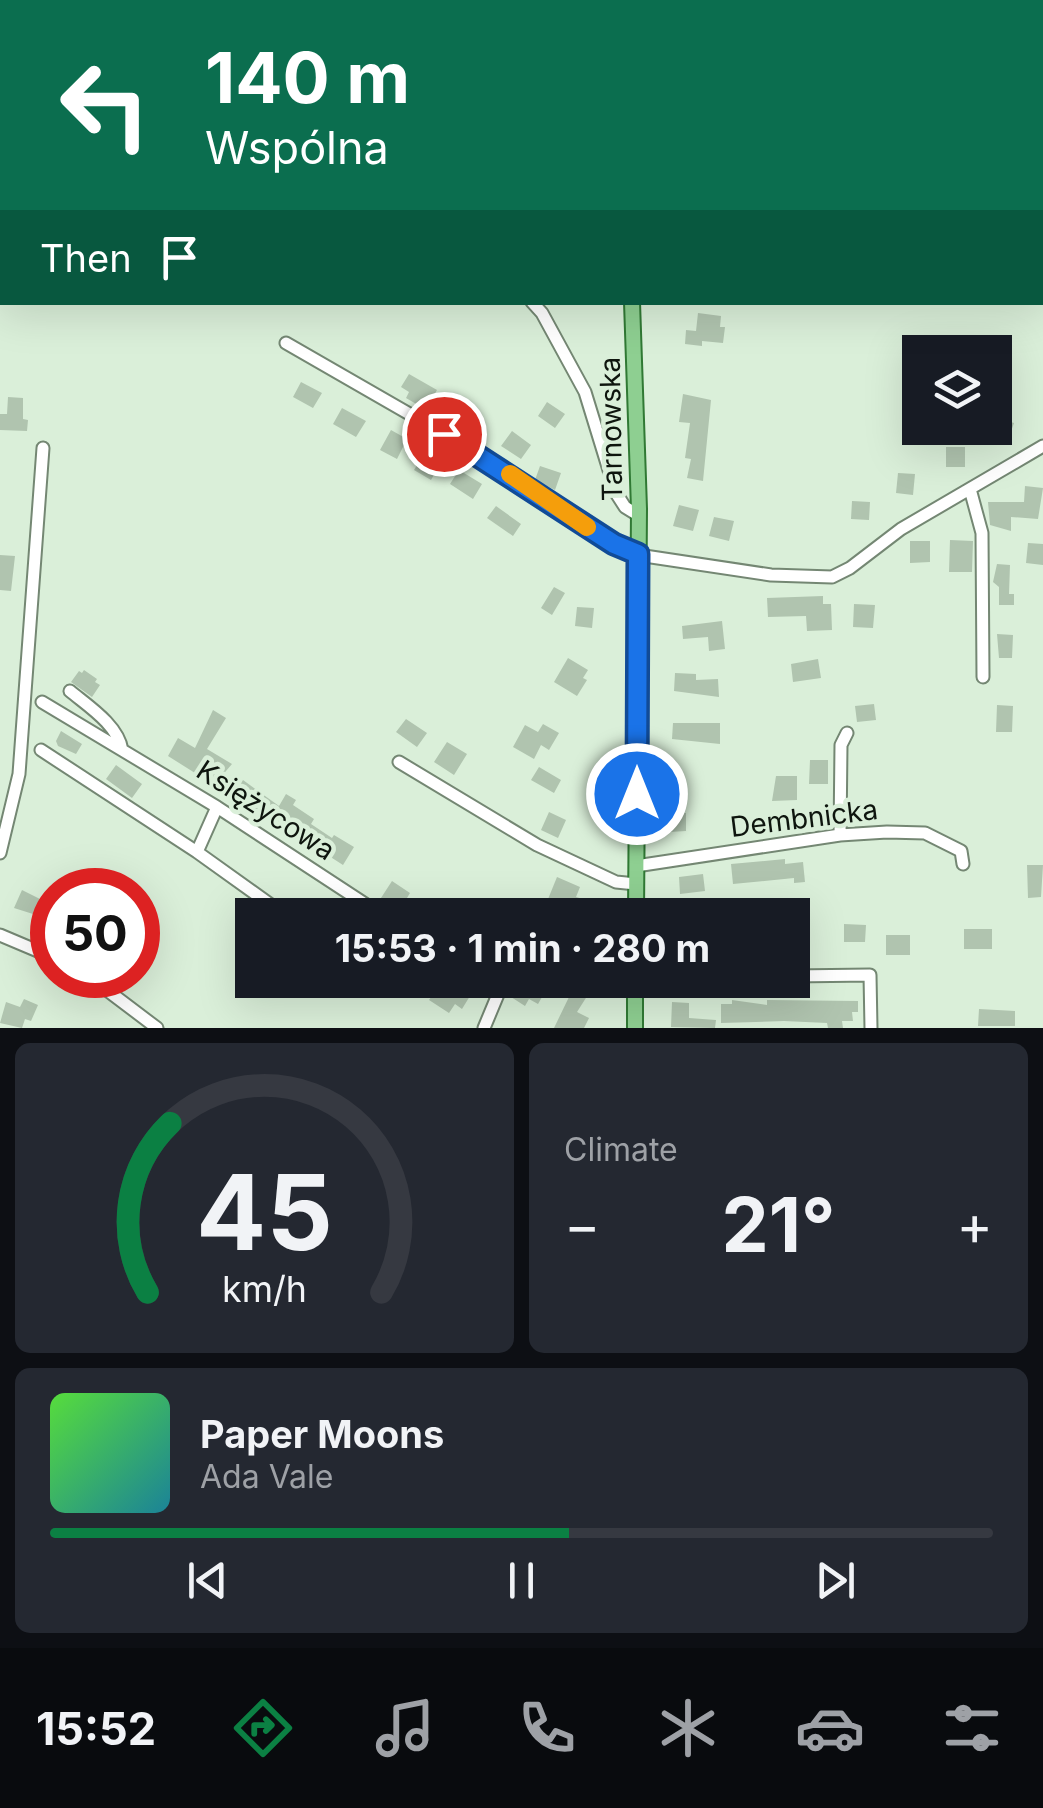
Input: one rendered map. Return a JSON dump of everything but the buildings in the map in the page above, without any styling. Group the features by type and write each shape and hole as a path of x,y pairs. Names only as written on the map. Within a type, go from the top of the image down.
{"main road":[{"name":"Tarnowska","path":"632,305 638,515 636,898"},
{"path":"635,998 635,1028"}],"street":[{"path":"535,305 585,392 616,493 625,508 638,515"},
{"path":"286,343 479,454 614,544 638,554 772,575 832,576 850,568 902,530 1043,446"},
{"path":"0,853 18,774 43,448"},
{"path":"970,489 982,533 983,678"},
{"name":"Księżycowa","path":"70,691 97,713 120,740 119,749 217,807 356,898"},
{"path":"42,702 119,749"},
{"path":"840,835 841,745 846,733"},
{"path":"41,750 262,898"},
{"path":"398,762 537,846 616,882 636,884"},
{"path":"198,852 217,807"},
{"name":"Dembnicka","path":"636,866 840,835 924,833 961,852 963,864"},
{"path":"0,936 30,948"},
{"path":"810,976 870,976 871,1028"},
{"path":"117,998 157,1028"},
{"path":"484,1028 497,998"}],"slow traffic":[{"path":"510,474 587,527"}],"route":[{"path":"444,434 614,544 638,554 637,794"}]}
